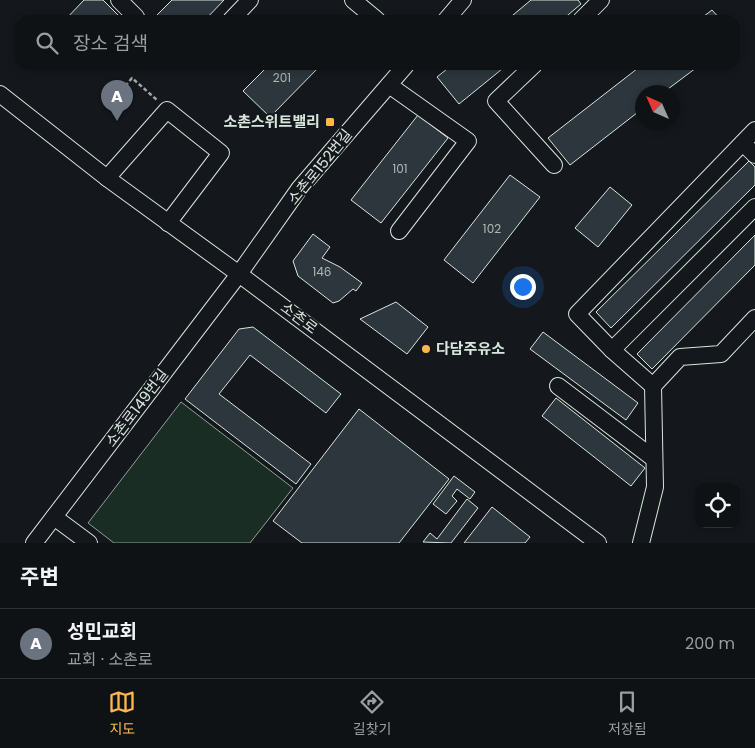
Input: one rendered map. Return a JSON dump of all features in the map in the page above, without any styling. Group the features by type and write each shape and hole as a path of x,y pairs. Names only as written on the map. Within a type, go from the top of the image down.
{"street":[{"path":"119,0 134,15"},
{"path":"236,15 250,0"},
{"path":"353,0 372,15"},
{"path":"450,15 463,0"},
{"path":"586,15 601,0"},
{"name":"소촌로152번길","path":"239,274 299,189 402,70"},
{"path":"529,70 496,101 554,166"},
{"path":"389,84 468,141 399,231"},
{"name":"소촌로","path":"0,94 107,178 239,274 598,543"},
{"path":"107,178 167,110 221,153 168,223"},
{"path":"653,386 612,350 577,314 755,130"},
{"path":"743,143 755,155"},
{"path":"612,350 755,207"},
{"name":"소촌로149번길","path":"34,543 239,274"},
{"path":"641,543 654,487 653,386 680,358 721,354 755,318"},
{"path":"558,386 653,458"},
{"path":"54,517 89,543"}],"path":[{"path":"117,96 132,78 167,110"}],"green space":[{"path":"181,402 293,488 250,543 114,543 88,523"}],"building":[{"path":"84,0 103,0 118,15 70,15"},
{"path":"172,0 224,0 210,15 157,15"},
{"path":"531,0 578,0 581,4 568,15 513,15"},
{"path":"712,10 716,15 706,15"},
{"path":"264,70 316,70 270,117 243,91"},
{"path":"446,70 501,70 459,104 437,77"},
{"path":"636,70 693,70 673,85 635,85 635,114 570,165 548,138"},
{"path":"418,115 448,138 381,223 351,200"},
{"path":"749,161 755,167 755,185 611,328 596,312"},
{"path":"510,175 540,197 473,283 444,260"},
{"path":"610,187 632,205 598,247 575,228"},
{"path":"313,234 330,247 322,258 340,267 362,283 356,291 353,289 339,301 333,303 298,276 293,261"},
{"path":"755,235 755,265 652,369 637,354"},
{"path":"396,302 428,327 407,354 360,319"},
{"path":"253,327 341,394 326,413 250,355 219,394 311,464 296,484 185,399 239,329"},
{"path":"543,332 638,403 626,420 530,349"},
{"path":"556,398 645,468 631,486 542,416"},
{"path":"359,409 449,479 399,543 302,543 273,521"},
{"path":"454,476 475,492 470,499 457,489 452,496 457,501 446,514 433,504"},
{"path":"467,499 478,508 451,543 423,542 430,533 437,539"},
{"path":"492,507 530,537 525,543 464,543"}],"place":[{"name":"성민교회","path":"117,121"},
{"name":"소촌스위트밸리","path":"330,122"},
{"name":"다담주유소","path":"426,349"}]}
